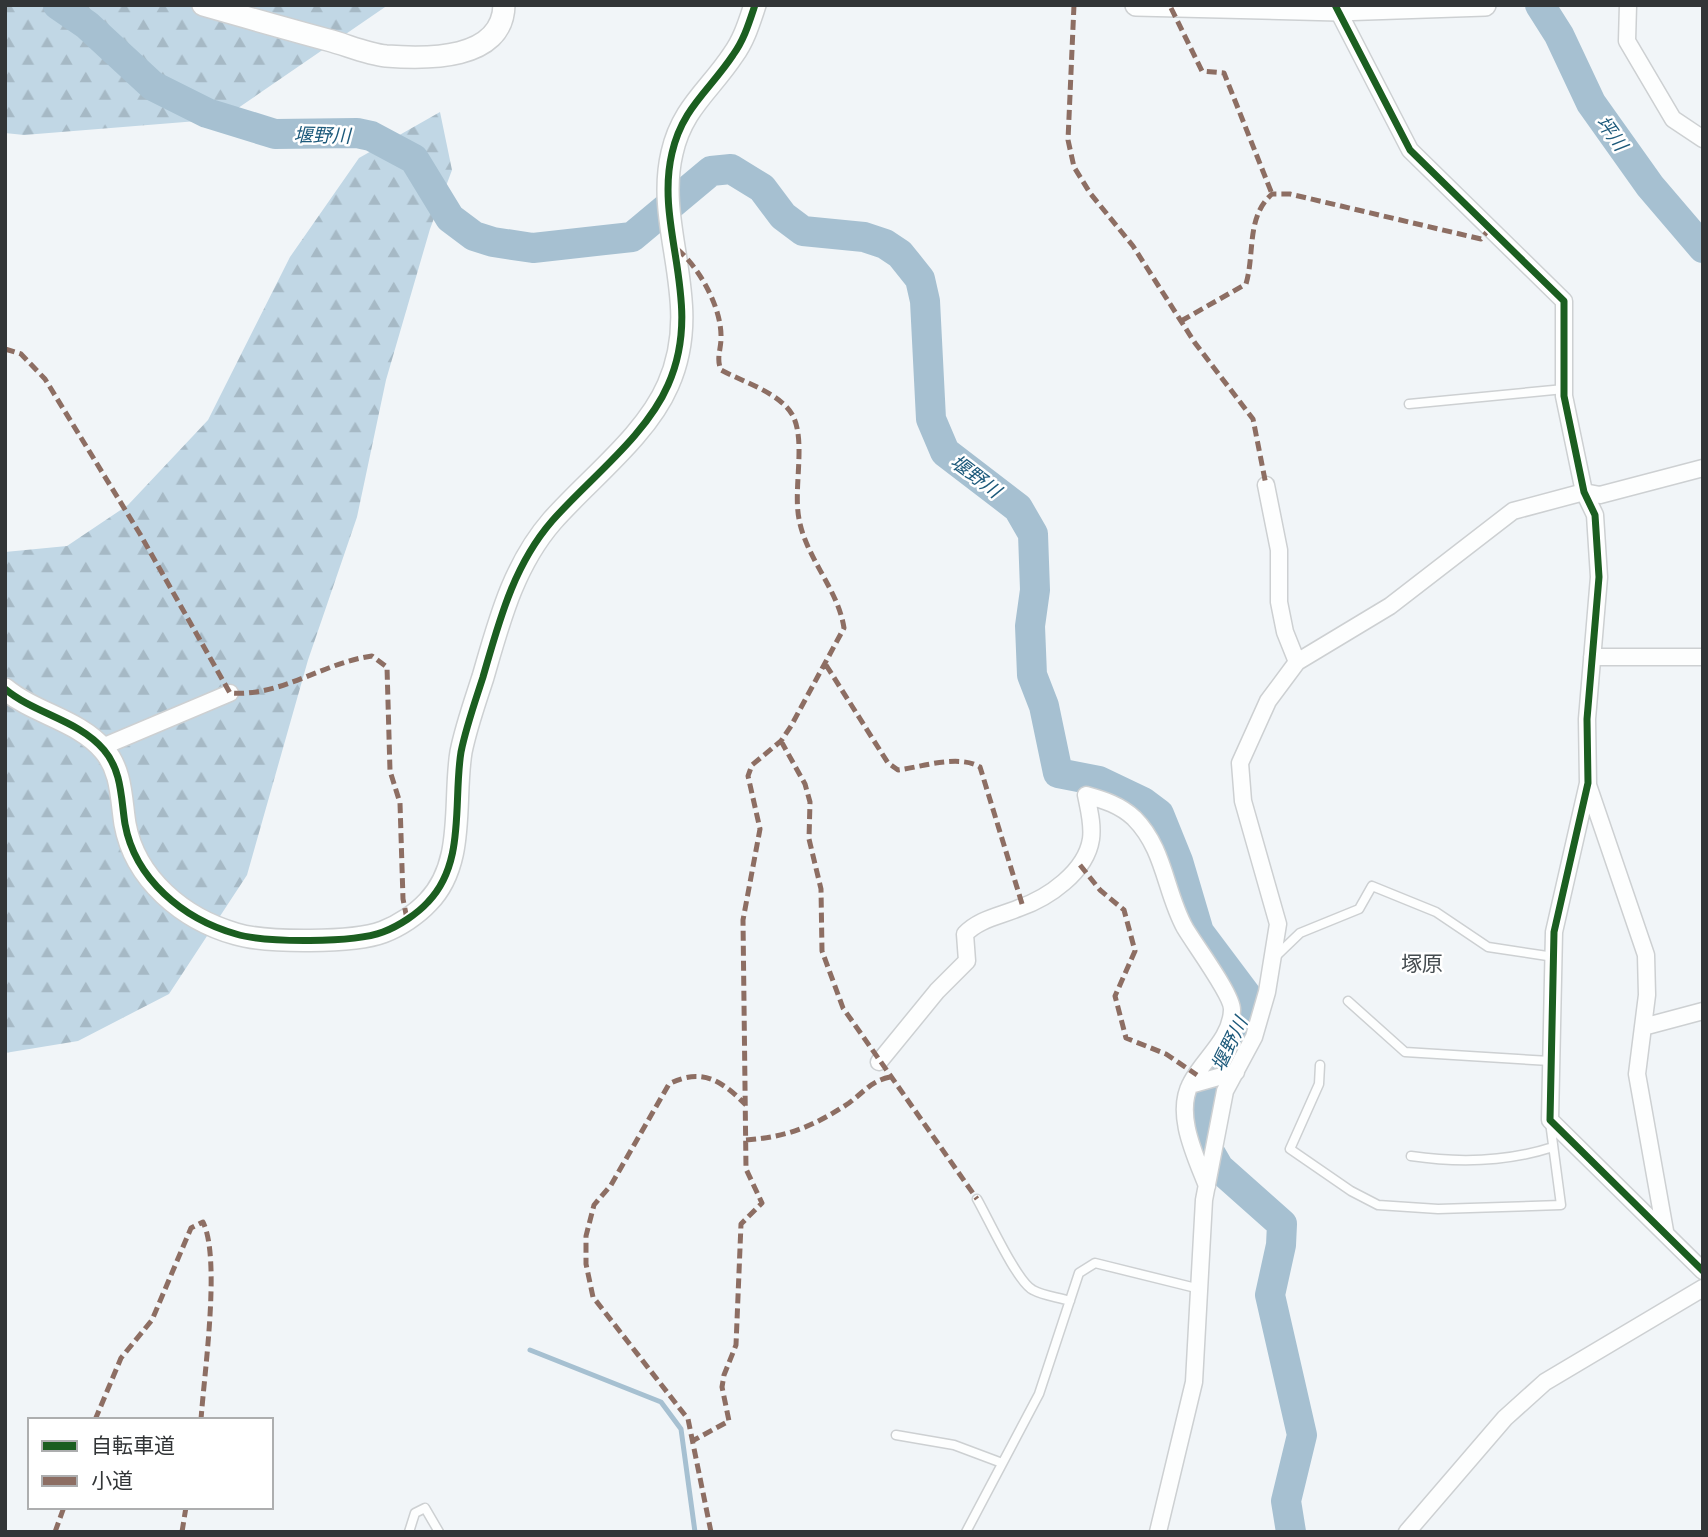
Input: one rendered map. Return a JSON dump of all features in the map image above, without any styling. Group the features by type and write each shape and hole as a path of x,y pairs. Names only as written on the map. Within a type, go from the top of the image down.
{"street":[{"path":"204,5 383,55 418,56 478,48 495,35 504,15 504,5"},
{"path":"5,689 83,732 102,747 111,760 120,785 129,845 146,875 190,915 216,928 268,939 354,938 382,932 407,919 429,901 447,877 454,846 456,783 462,746 503,606 522,565 549,524 653,413 678,361 682,289 668,181 671,155 684,120 707,85 733,57 747,32 755,5"},
{"path":"1136,5 1337,8 1485,5"},
{"path":"1628,5 1628,41 1673,119 1703,139"},
{"path":"1337,8 1410,150 1564,300 1564,389 1584,492 1595,515 1599,578 1587,719 1588,783 1554,932 1550,1119 1703,1271"},
{"path":"1158,1532 1195,1382 1208,1182 1225,1091 1254,1038 1267,992 1278,924 1243,801 1240,763 1268,701 1297,662 1390,606 1513,511 1584,492 1600,495 1703,468"},
{"path":"1266,485 1279,550 1279,602 1284,632 1297,662"},
{"path":"1592,657 1703,657"},
{"path":"102,747 230,693"},
{"path":"1588,783 1646,955 1647,995 1637,1073 1665,1231"},
{"path":"879,1062 937,991 967,961 965,934 974,925 1023,907 1055,890 1080,865 1090,842 1092,826 1086,795 1113,803 1133,817 1147,835 1162,862 1178,916 1205,963 1231,997 1232,1010 1228,1026 1193,1084 1186,1126 1208,1182"},
{"path":"1643,1027 1703,1011"},
{"path":"1193,1084 1233,1073"},
{"path":"1407,1532 1505,1418 1545,1382 1703,1288"}],"lane":[{"path":"1409,404 1564,389"},
{"path":"1272,961 1300,933 1359,909 1372,886 1436,912 1488,947 1555,957"},
{"path":"1348,1000 1405,1052 1550,1060"},
{"path":"1320,1065 1319,1084 1290,1149 1351,1191 1378,1205 1438,1209 1561,1205 1550,1119"},
{"path":"1411,1156 1452,1162 1533,1153 1553,1147"},
{"path":"977,1199 1009,1254 1018,1278 1033,1290 1070,1301"},
{"path":"966,1532 1040,1394 1079,1273 1095,1262 1200,1289"},
{"path":"896,1434 954,1445 1002,1463"},
{"path":"408,1532 415,1513 425,1508 439,1532"}],"green space":[{"path":"5,5 388,5 222,119 24,135 5,133"},
{"path":"440,112 452,170 430,229 386,380 357,517 308,660 247,875 169,994 78,1041 5,1053 5,552 67,546 128,505 208,420 290,257 359,158"}],"waterway":[{"name":"堰野川","path":"58,5 87,25 153,86 207,113 275,134 357,133 371,136 414,159 450,218 474,236 493,242 533,248 632,237 711,171 731,169 762,188 783,216 803,231 864,237 885,244 900,254 920,279 925,301 931,419 945,452 1018,508 1033,534 1035,590 1030,626 1032,675 1044,706 1058,773 1099,781 1143,802 1159,814 1178,861 1199,932 1247,996 1244,1022 1201,1098 1201,1137 1219,1168 1282,1224 1281,1245 1270,1295 1302,1435 1286,1501 1291,1532"},
{"name":"坪川","path":"1540,5 1559,35 1591,103 1650,186 1703,248"},
{"path":"530,1350 661,1402 681,1429 695,1532"}],"marked path":[{"path":"1074,5 1068,140 1074,167 1090,193 1133,246 1195,343 1253,419 1266,485"},
{"path":"1171,8 1202,71 1224,73 1272,194"},
{"path":"1181,321 1246,284 1258,213 1272,194 1290,194 1481,239 1490,228"},
{"path":"677,249 701,277 718,314 721,370 771,395 793,416 799,439 799,519 808,547 841,614 844,628 791,726 781,741 752,765 748,776 760,829 743,920 746,1169 762,1203 741,1224 736,1345 722,1387 729,1421 694,1440"},
{"path":"5,349 21,354 45,379 140,534 230,693 267,690 336,665 372,656 387,667 390,771 400,803 403,899 407,919"},
{"path":"826,665 888,763 898,770 951,761 980,767 1023,907"},
{"path":"781,741 805,784 810,802 809,839 821,889 822,951 843,1008 977,1199"},
{"path":"1080,865 1100,890 1124,910 1135,951 1115,996 1126,1038 1166,1054 1197,1075"},
{"path":"711,1532 688,1419 593,1297 586,1264 586,1236 594,1205 611,1185 669,1084 692,1077 711,1079 720,1083 746,1105"},
{"path":"746,1140 788,1133 812,1124 849,1103 873,1084 890,1077"},
{"path":"96,1418 121,1358 152,1320 191,1228 203,1222 211,1262 211,1289 201,1418"},
{"path":"55,1532 63,1509"},
{"path":"182,1532 186,1509"}],"cycle path":[{"path":"5,689 17,698 82,731 104,750 118,776 125,824 130,844 139,862 164,894 198,918 216,927 250,937 332,940 383,932 424,906 440,886 448,869 456,831 463,743 502,615 517,576 538,538 646,422 668,385 678,354 682,324 681,295 669,210 668,181 672,153 690,111 740,43 755,5"},
{"path":"1335,5 1410,150 1564,301 1564,396 1584,492 1595,515 1599,577 1587,719 1588,783 1554,932 1550,1120 1703,1271"}],"district":[{"name":"塚原","path":"1422,964"}]}
